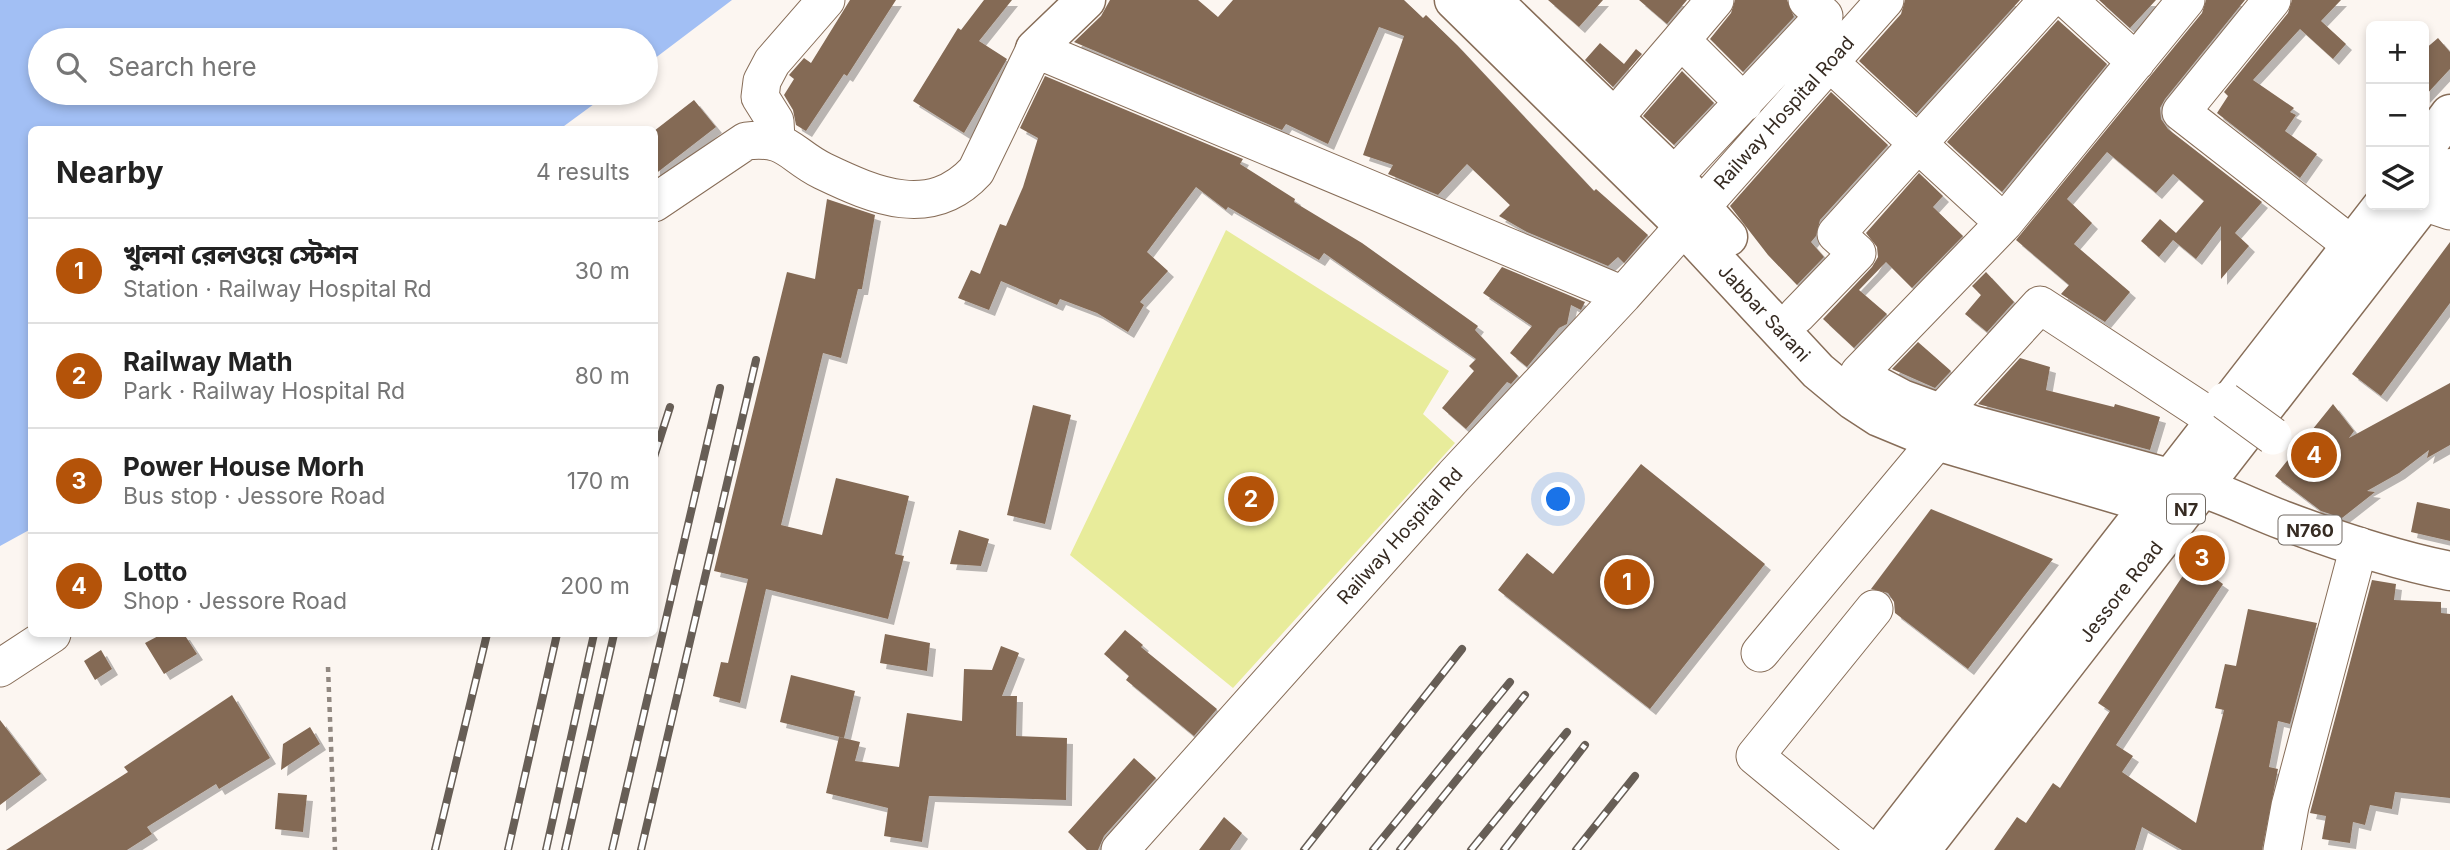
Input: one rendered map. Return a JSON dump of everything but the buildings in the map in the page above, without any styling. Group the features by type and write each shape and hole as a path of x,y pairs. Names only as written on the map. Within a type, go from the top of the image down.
{"main road":[{"path":"1035,49 1066,0"},
{"path":"1035,49 1086,0"},
{"name":"Jabbar Sarani","path":"1454,0 1691,215 1822,342 1877,387 1939,427"},
{"name":"Jabbar Sarani","path":"1492,0 1674,176 1691,215 1818,370 1853,400 1880,417 1939,427 2175,490"},
{"path":"2425,147 2450,114"},
{"name":"Jessore Road","path":"1922,850 2175,490 2438,207 2450,168"},
{"name":"N7","path":"1882,850 2175,490 2221,411 2379,210"},
{"name":"N760","path":"2175,490 2450,571"}],"street":[{"path":"776,139 775,121 760,97 762,81 772,62 826,0"},
{"path":"1614,118 1715,0"},
{"path":"1674,176 1824,16 1807,0"},
{"name":"Railway Hospital Road","path":"1691,215 1885,0"},
{"path":"1797,315 1857,253 1836,233 2048,0"},
{"path":"2068,0 2136,62"},
{"path":"1859,373 2004,223 2186,0"},
{"path":"2272,0 2181,112 2353,246"},
{"path":"1681,40 1744,103"},
{"path":"658,200 746,141 776,139 823,171 880,194 922,201 941,197 962,186 976,171 1035,49 1623,295"},
{"path":"1829,62 2004,223"},
{"name":"Railway Hospital Rd","path":"1120,850 1454,476 1623,295 1691,215"},
{"path":"1760,653 1939,427 2040,305 2221,411 2273,436"},
{"path":"2282,850 2290,806 2359,546"},
{"path":"1869,850 1755,756 1874,609"},
{"path":"0,668 47,637"}],"path":[{"path":"328,667 335,850"}],"green space":[{"path":"1226,230 1449,371 1423,414 1455,443 1233,688 1070,555"}],"water":[{"path":"0,0 732,0 658,56 658,28 28,28 28,105 593,105 564,126 28,126 28,531 0,546"}],"railway":[{"path":"641,850 756,360"},
{"path":"612,850 720,388"},
{"path":"658,444 670,407"},
{"path":"435,850 486,637"},
{"path":"508,850 556,637"},
{"path":"546,850 593,637"},
{"path":"565,850 613,637"},
{"path":"1304,850 1462,649"},
{"path":"1373,850 1510,682"},
{"path":"1400,850 1525,695"},
{"path":"1471,850 1567,732"},
{"path":"1504,850 1585,745"},
{"path":"1576,850 1635,776"}],"place":[{"name":"Lotto","path":"2314,455"},
{"name":"Railway Math","path":"1251,499"},
{"name":"Power House Morh","path":"2202,558"},
{"name":"খুলনা রেলওয়ে স্টেশন","path":"1627,582"}]}
